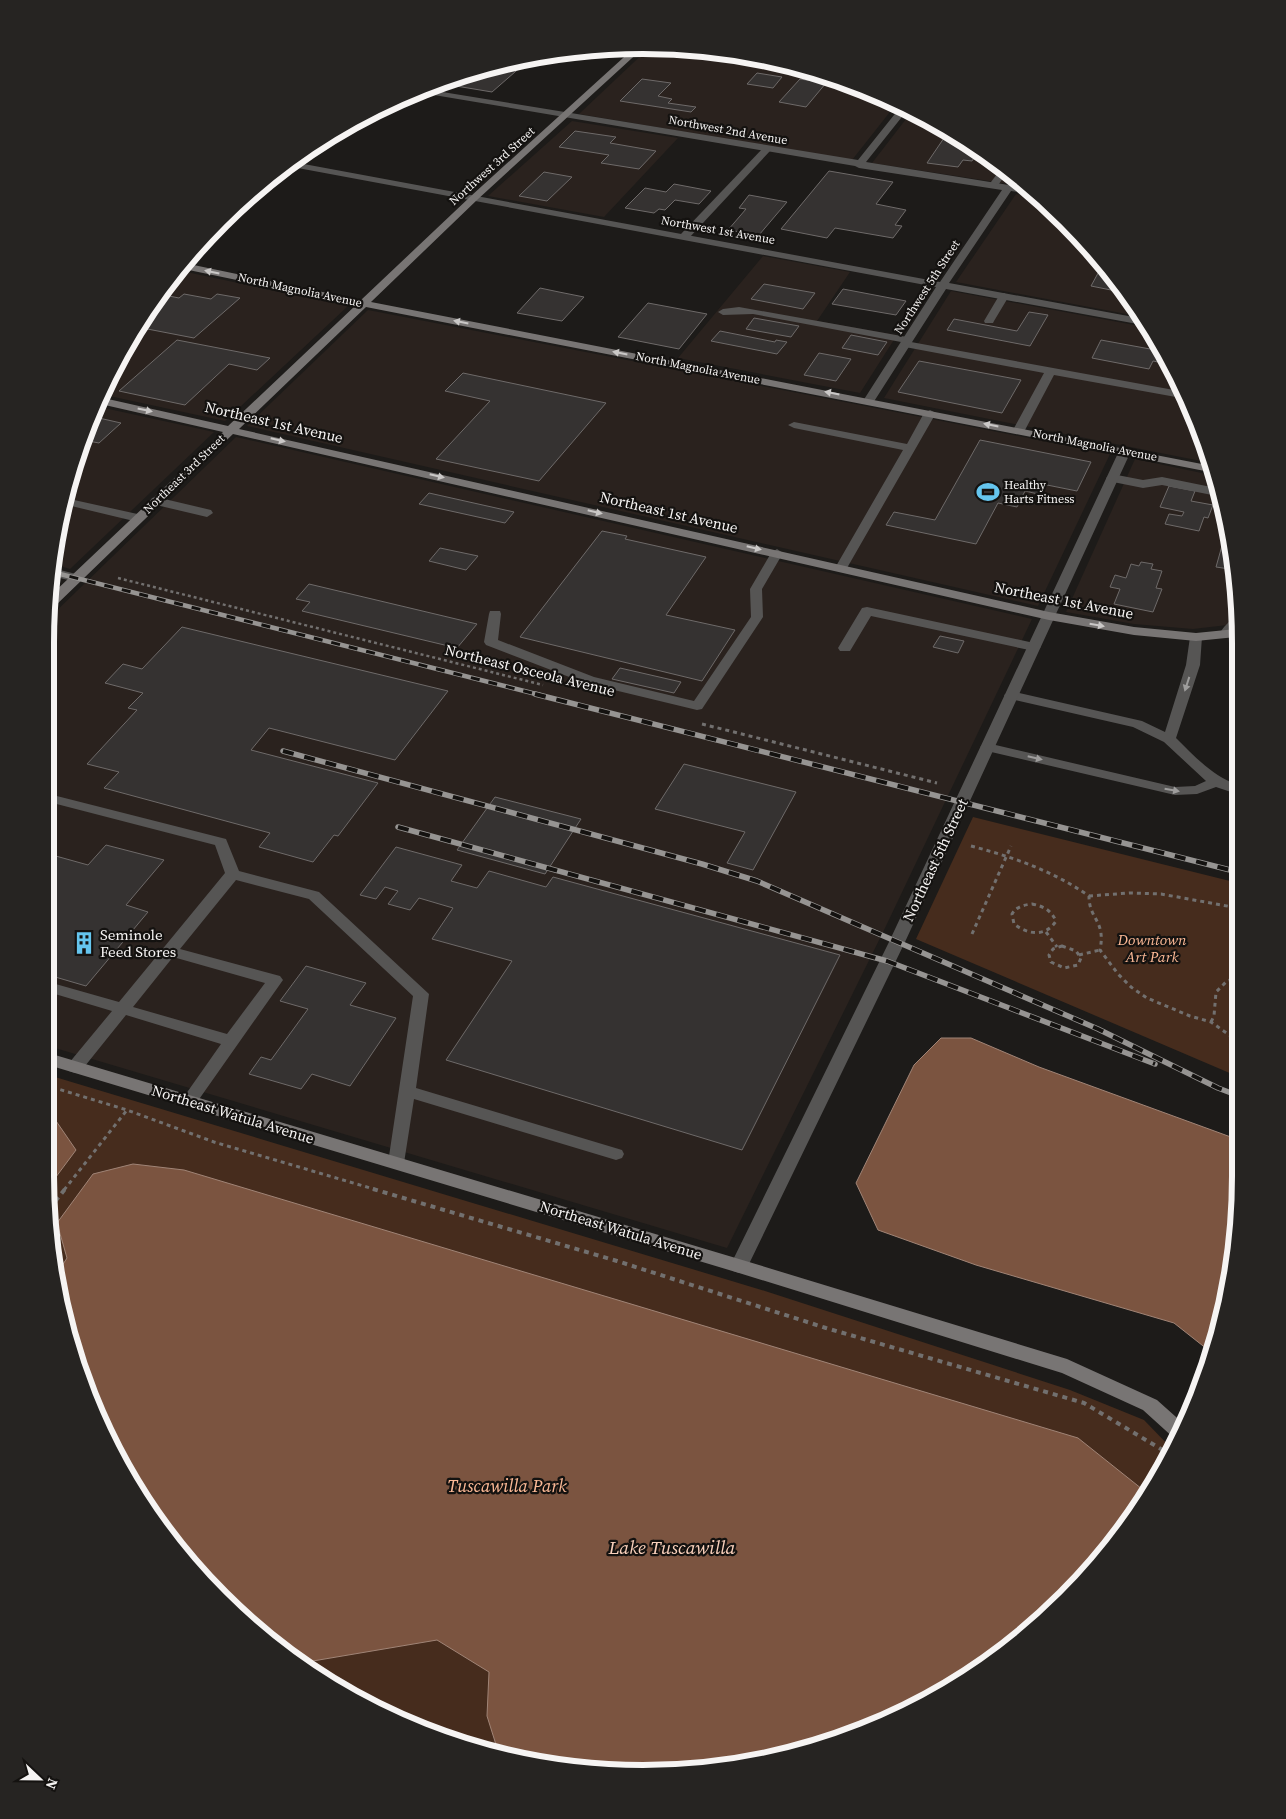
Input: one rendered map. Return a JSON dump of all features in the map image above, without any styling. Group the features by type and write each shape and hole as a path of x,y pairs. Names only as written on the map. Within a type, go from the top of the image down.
{"main road":[{"name":"Northwest 3rd Street","path":"363,303 474,198 632,54"},
{"name":"North Magnolia Avenue","path":"190,267 363,303 869,400 1205,468"},
{"name":"Northeast 3rd Street","path":"56,598 363,303"},
{"name":"Northeast 1st Avenue","path":"106,402 1049,616 1134,631 1196,637 1230,633"},
{"name":"Northeast Watula Avenue","path":"54,1061 739,1266 1067,1367 1150,1405 1175,1427"}],"street":[{"name":"Northwest 2nd Avenue","path":"435,93 860,165 1019,190"},
{"path":"860,165 900,113"},
{"path":"684,237 767,149"},
{"name":"Northwest 1st Avenue","path":"299,166 1136,321"},
{"path":"993,186 1001,175"},
{"name":"Northwest 5th Street","path":"869,400 942,284 1008,188"},
{"path":"989,321 1004,296"},
{"path":"723,312 753,311 1176,394"},
{"path":"1019,430 1051,371"},
{"path":"841,568 930,413"},
{"path":"794,425 910,448"},
{"name":"Northeast 5th Street","path":"739,1266 897,942 1125,451"},
{"path":"1112,478 1143,484 1162,481 1212,491"},
{"path":"156,501 207,513"},
{"path":"71,503 138,518"},
{"path":"495,614 492,642 590,680 697,706 757,617 756,589 777,553"},
{"path":"58,574 76,578"},
{"path":"845,648 867,610 1034,647"},
{"path":"1169,739 1193,665 1196,637"},
{"path":"1012,695 1137,724 1169,739 1195,765 1216,782 1232,788"},
{"path":"987,747 1175,791 1197,790 1216,782"},
{"path":"54,799 221,842 232,874"},
{"path":"75,1067 232,874"},
{"path":"232,874 314,895 421,994 396,1163"},
{"path":"170,951 275,980 189,1100"},
{"path":"54,989 231,1041"},
{"path":"408,1090 616,1154"}],"path":[{"name":"Northeast Osceola Avenue","path":"118,578 551,687"},
{"path":"696,723 937,783"},
{"path":"971,846 1007,855 1044,868 1061,876 1089,896 1137,892 1185,896 1232,907"},
{"path":"972,934 1011,846"},
{"path":"1089,896 1090,909 1102,928 1104,936 1100,950"},
{"path":"1032,904 1045,908 1056,920 1051,929 1046,932 1032,933 1019,928 1012,919 1014,910 1032,904"},
{"path":"1046,932 1057,947"},
{"path":"1057,947 1072,949 1079,955 1081,958 1078,964 1069,968 1059,967 1051,962 1049,954 1057,947"},
{"path":"1079,955 1100,950"},
{"path":"1100,950 1118,974 1131,987 1147,998 1190,1016 1211,1022 1232,1038"},
{"path":"1211,1022 1215,1009 1216,992 1227,981 1232,980"},
{"path":"54,1088 127,1110 224,1145 617,1261 826,1328 1084,1403 1164,1451"},
{"path":"55,1202 127,1110"}],"shaded area":[{"path":"643,54 682,55 758,65 832,85 892,110 852,160 579,114"},
{"path":"908,117 970,153 1013,185 872,163"},
{"path":"572,121 678,138 604,217 488,196"},
{"path":"1016,194 1026,195 1060,226 1086,254 1132,315 956,282"},
{"path":"763,256 850,272 817,321 897,335 860,393 678,358"},
{"path":"186,272 348,306 225,421 109,396 133,348 153,316"},
{"path":"951,291 1139,326 1171,382 1203,461 884,398"},
{"path":"368,310 1110,454 1038,606 247,426"},
{"path":"104,408 214,432 70,569 59,566 65,528 85,454"},
{"path":"236,437 1032,619 885,928 727,1248 54,1048 55,612"},
{"path":"1135,459 1207,474 1221,528 1227,566 1232,625 1193,629 1134,624 1066,612"}],"green space":[{"name":"Downtown Art Park","path":"973,817 1232,882 1232,1074 916,939"},
{"name":"Lake Tuscawilla","path":"54,1077 765,1291 1070,1390 1144,1420 1167,1444 1133,1503 1086,1565 1032,1619 1002,1643 938,1686 904,1704 832,1734 796,1745 758,1754 682,1764 604,1764 566,1760 528,1754 454,1734 382,1704 348,1686 316,1666 254,1619 200,1565 153,1503 133,1471 115,1437 85,1365 65,1291 55,1215"}],"water":[{"path":"941,1038 971,1038 1039,1067 1232,1137 1231,1215 1227,1253 1221,1291 1206,1348 1174,1323 976,1265 878,1230 856,1183 914,1065"},
{"path":"54,1118 76,1150 54,1179"},
{"name":"Lake Tuscawilla","path":"133,1164 184,1170 1078,1438 1142,1489 1110,1535 1086,1565 1032,1619 970,1666 938,1686 868,1720 832,1734 758,1754 682,1764 604,1764 528,1754 497,1747 487,1716 489,1672 437,1640 310,1662 254,1619 226,1593 200,1565 153,1503 115,1437 99,1401 85,1365 65,1291 61,1267 67,1258 57,1223 93,1174"}],"building":[{"path":"521,67 492,92 453,85"},
{"path":"757,73 782,77 773,88 747,84"},
{"path":"642,79 671,83 658,96 672,99 668,103 696,107 691,112 620,101"},
{"path":"800,79 826,83 806,107 779,102"},
{"path":"575,131 616,137 610,143 656,151 639,169 601,163 609,155 559,147"},
{"path":"944,138 975,157 972,161 963,160 958,167 927,163"},
{"path":"829,171 893,182 876,204 906,210 895,225 902,226 893,238 835,228 827,238 781,229"},
{"path":"544,172 572,177 547,201 519,196"},
{"path":"674,184 711,191 699,204 675,200 665,210 659,209 654,213 625,208 645,188 666,192"},
{"path":"749,195 787,202 759,235 728,230 746,209 739,208"},
{"path":"1099,271 1115,291 1091,286"},
{"path":"764,284 815,293 803,309 751,299"},
{"path":"540,288 584,297 562,321 517,313"},
{"path":"843,289 906,301 896,315 832,304"},
{"path":"184,294 211,299 217,294 240,298 194,338 145,329 168,296 179,298"},
{"path":"648,303 707,314 679,349 618,337"},
{"path":"1029,312 1048,315 1030,346 947,330 954,319 1017,331"},
{"path":"754,318 799,326 791,337 746,329"},
{"path":"720,331 775,342 776,340 787,342 777,354 711,341"},
{"path":"851,335 887,342 878,355 842,348"},
{"path":"177,340 270,358 257,370 229,364 185,405 119,391"},
{"path":"1101,340 1154,350 1161,363 1153,361 1149,369 1092,358"},
{"path":"819,353 851,359 836,381 804,375"},
{"path":"919,361 1021,380 1002,413 898,392"},
{"path":"463,373 606,403 539,481 436,459 490,401 445,391"},
{"path":"99,418 121,423 99,443 90,441"},
{"name":"Healthy Harts Fitness","path":"980,440 1091,462 1077,491 1042,484 1038,494 1025,491 1017,507 998,503 976,544 886,525 894,512 935,520"},
{"path":"1169,486 1195,491 1191,501 1213,505 1208,518 1204,517 1199,531 1165,524 1169,514 1182,516 1184,512 1160,507"},
{"path":"429,493 514,512 505,523 419,504"},
{"path":"602,531 627,536 625,539 706,557 666,615 735,630 702,681 520,637"},
{"path":"1223,542 1227,569 1216,567"},
{"path":"440,548 478,556 466,570 429,561"},
{"path":"1141,562 1153,564 1151,569 1162,571 1156,588 1162,589 1153,612 1114,604 1120,589 1110,587 1115,575 1126,578 1131,564 1139,566"},
{"path":"309,584 477,624 457,648 302,611 310,602 296,599"},
{"path":"182,627 448,691 395,760 269,728 251,750 378,783 338,836 334,835 313,862 259,847 270,833 104,788 119,772 87,764 137,710 128,708 143,693 105,683 123,664 142,669"},
{"path":"940,636 964,641 958,653 933,647"},
{"path":"620,668 681,682 674,693 612,679"},
{"path":"684,764 796,792 753,870 727,863 745,832 655,809"},
{"path":"495,797 581,819 545,874 457,850"},
{"name":"Seminole Feed Stores","path":"106,845 164,860 126,905 148,912 86,986 54,977 54,856 88,865"},
{"path":"396,847 462,865 451,881 477,888 489,871 546,887 553,877 840,955 742,1150 446,1060 512,961 432,939 453,908 419,898 410,910 388,904 398,891 385,887 376,899 360,895"},
{"path":"306,966 366,983 350,1005 396,1018 350,1086 312,1074 301,1089 249,1074 261,1057 271,1060 308,1009 280,1001"}],"railway":[{"path":"58,574 540,695"},
{"path":"535,694 1232,870"},
{"path":"283,751 702,864 757,881 1098,1029 1232,1093"},
{"path":"398,827 887,961 1155,1064"}],"place":[{"name":"Healthy Harts Fitness","path":"988,492"},
{"name":"Seminole Feed Stores","path":"84,943"}],"park label":[{"name":"Tuscawilla Park","path":"507,1485"}]}
